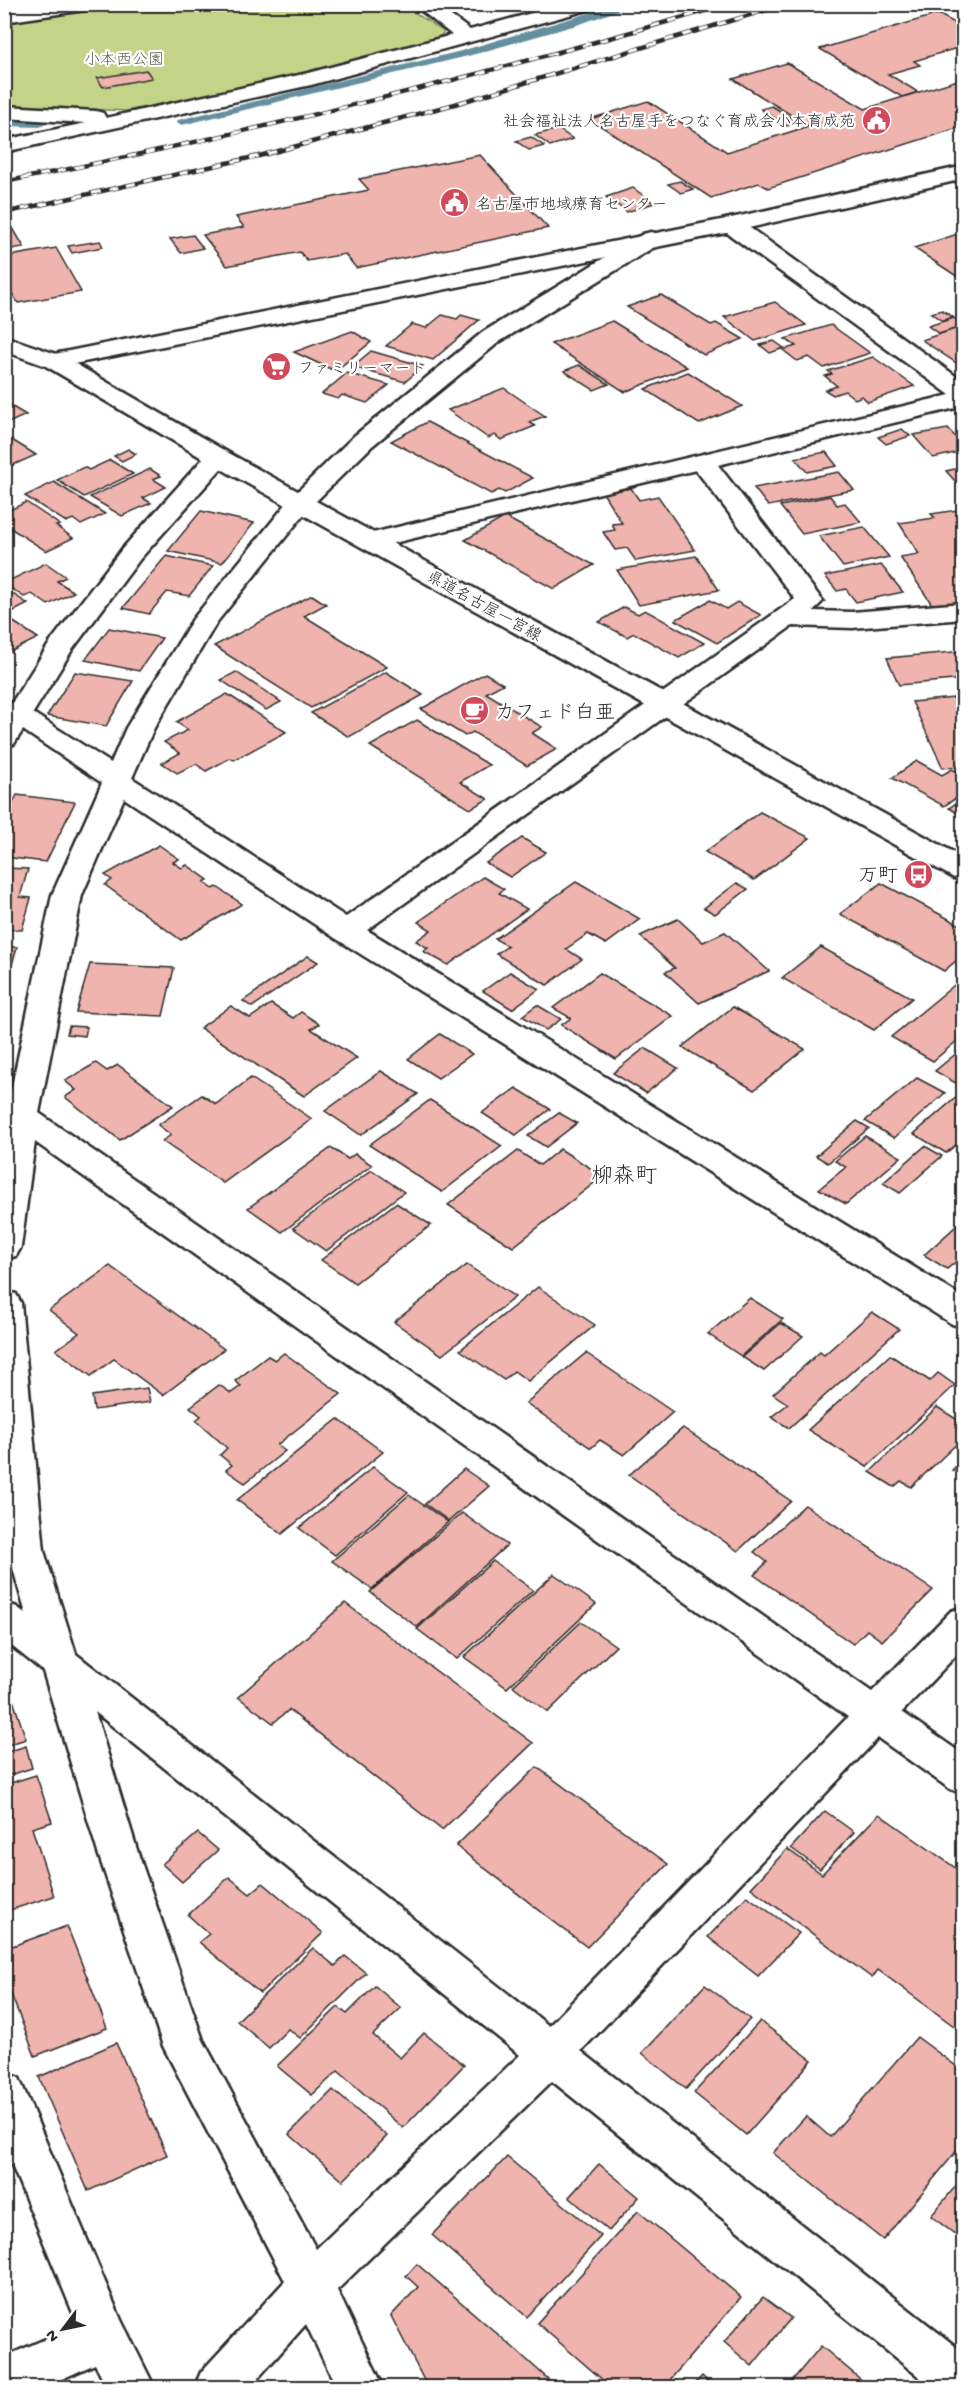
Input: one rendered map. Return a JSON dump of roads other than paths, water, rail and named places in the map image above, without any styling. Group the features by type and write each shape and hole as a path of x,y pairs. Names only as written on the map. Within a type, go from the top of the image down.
{"street":[{"path":"4,16 85,4"},
{"path":"422,4 469,38"},
{"path":"4,146 311,79 588,4"},
{"path":"4,111 126,119"},
{"path":"4,133 67,134"},
{"path":"54,361 651,239 731,225 963,172"},
{"path":"731,225 963,396"},
{"path":"4,1246 13,1111 67,895 140,728 206,619 300,503 363,441 491,337 651,239"},
{"name":"県道名古屋一宮線","path":"6,344 54,361 218,458 963,871"},
{"path":"369,541 963,396"},
{"path":"218,458 131,554 12,713 346,931 963,1315"},
{"path":"346,931 810,601 702,461"},
{"path":"789,618 852,620 963,611"},
{"path":"13,1111 963,1777"},
{"path":"4,1303 26,1551 62,1662 118,1853 184,2046 311,2285 361,2388"},
{"path":"4,1618 963,2383"},
{"path":"217,2388 311,2285 549,2054 963,1622"},
{"path":"4,2092 105,2336 132,2388"},
{"path":"4,2381 105,2336"}],"waterway":[{"path":"182,122 465,54 631,4"},
{"path":"4,123 40,124"}],"railway":[{"path":"4,182 187,144 369,101 549,55 729,4"},
{"path":"4,213 263,155 455,104 786,4"}],"place":[{"name":"社会福祉法人名古屋手をつなぐ育成会小本育成苑","path":"876,120"},
{"name":"名古屋市地域療育センター","path":"455,203"},
{"name":"ファミリーマート","path":"277,367"},
{"name":"カフェド白亜","path":"474,711"},
{"name":"万町","path":"919,874"}],"district":[{"name":"柳森町","path":"624,1174"}],"park label":[{"name":"小本西公園","path":"124,58"}]}
